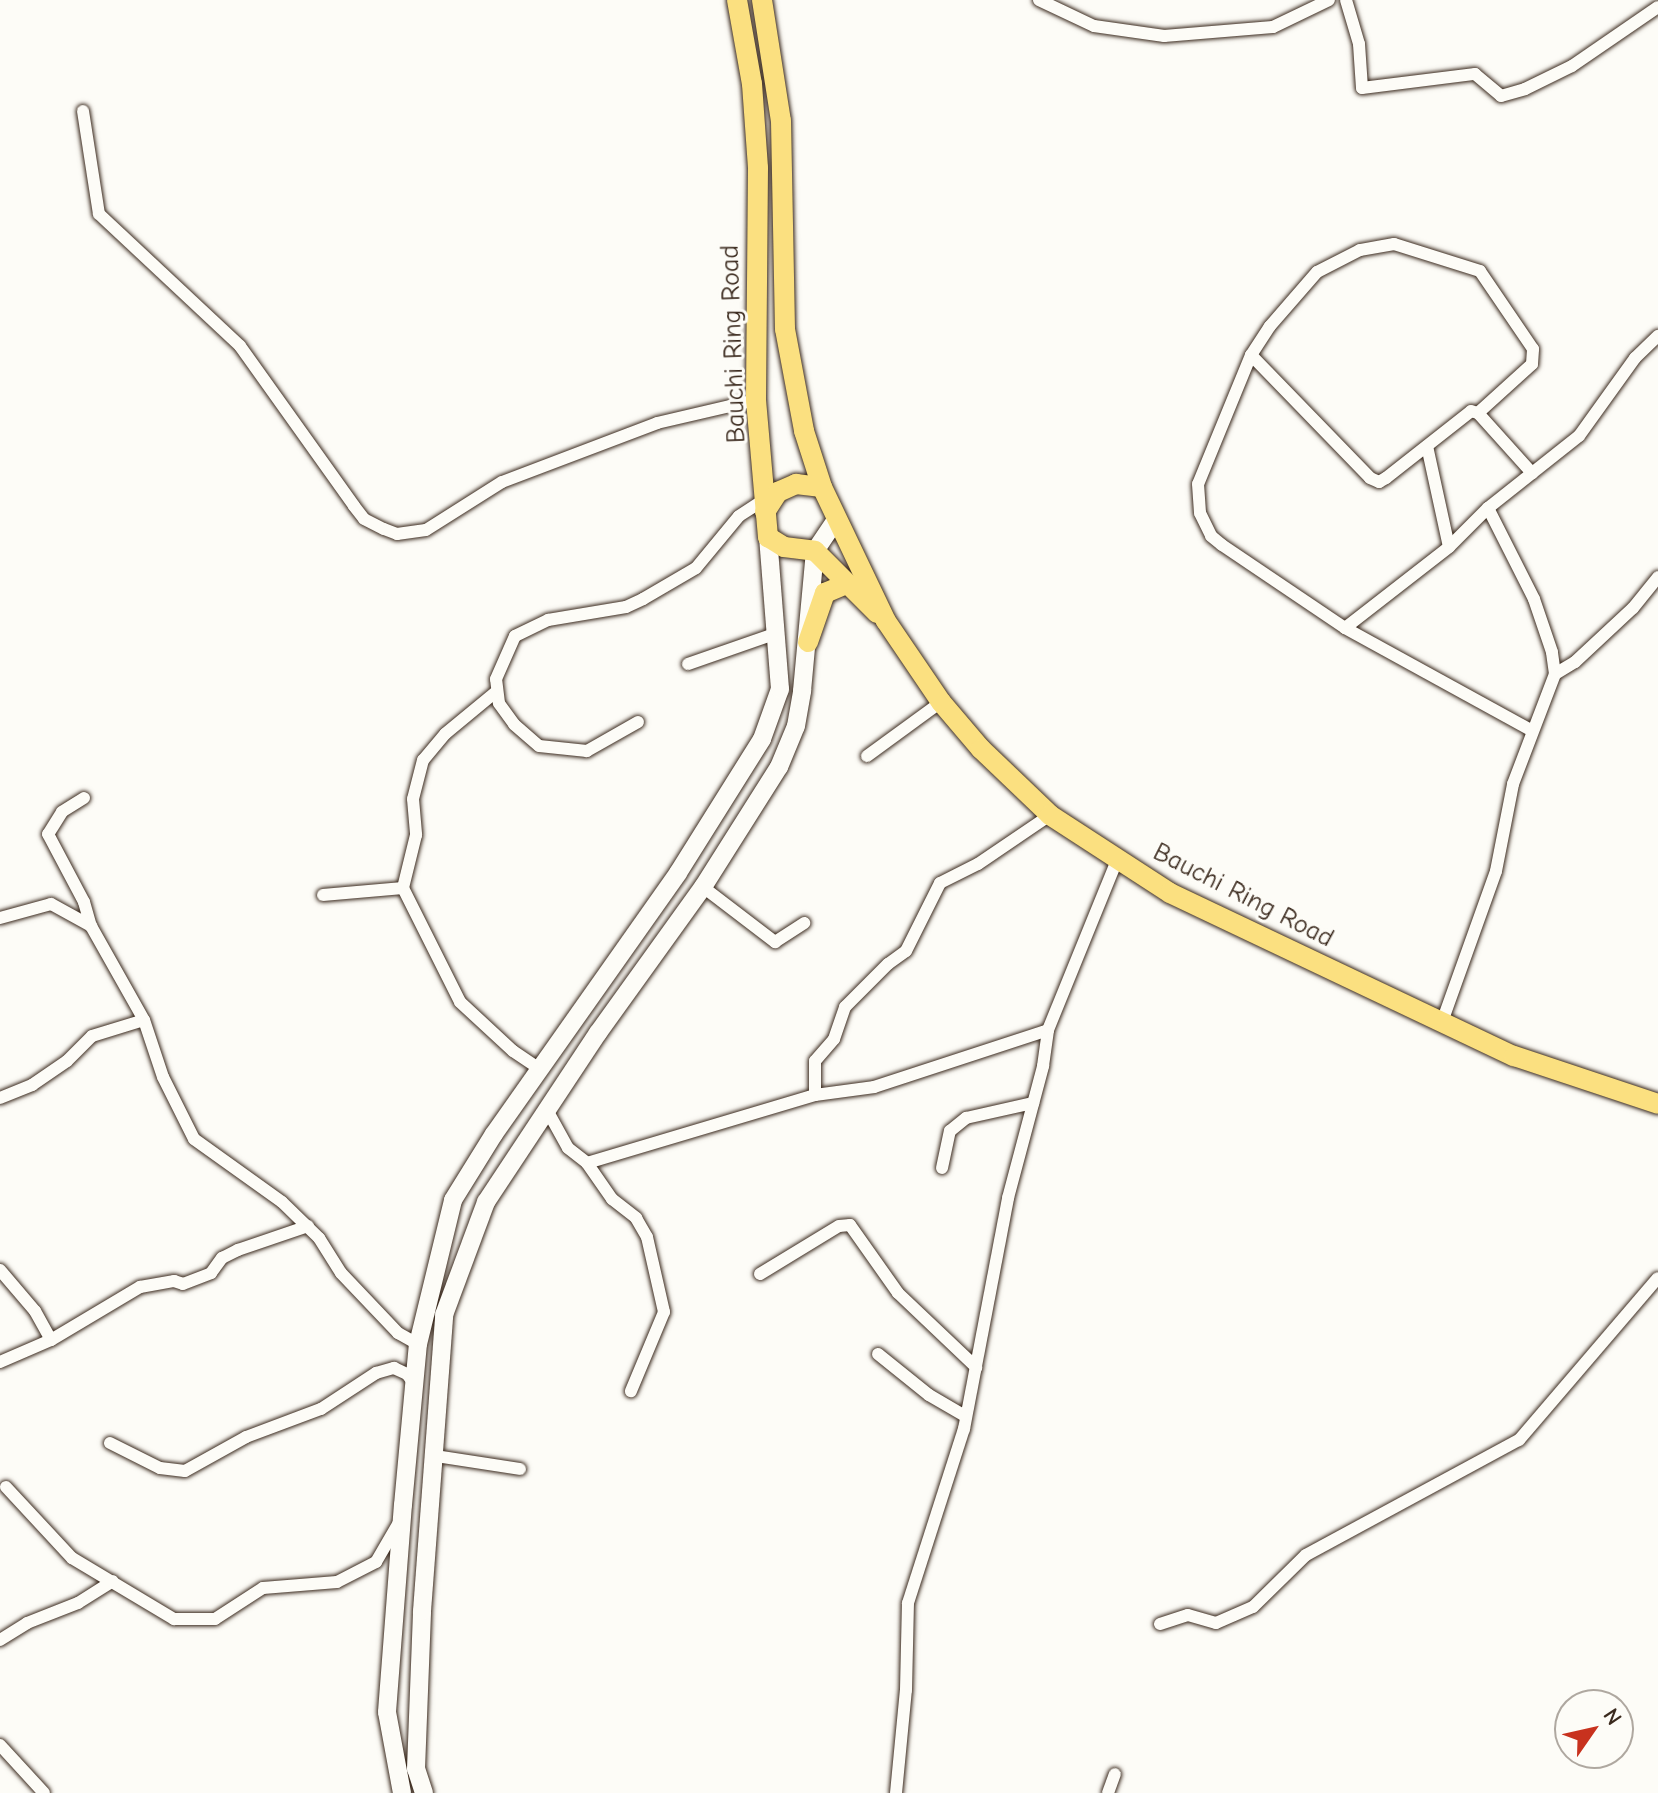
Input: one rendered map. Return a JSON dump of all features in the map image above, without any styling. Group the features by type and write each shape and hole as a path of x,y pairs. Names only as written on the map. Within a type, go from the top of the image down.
{"main road":[{"name":"Bauchi Ring Road","path":"737,0 752,84 758,168 756,400 768,537"},
{"name":"Bauchi Ring Road","path":"762,0 781,121 781,278 788,349 804,431 836,520 886,621 941,702 981,749 1050,815 1170,893 1514,1056 1658,1104"},
{"path":"765,506 778,492 796,484 822,487"},
{"path":"424,1793 416,1769 422,1611 436,1456 444,1315 486,1202 598,1033 703,887 779,767 796,726 808,642 815,551 836,520"},
{"path":"768,537 784,547 815,551"},
{"path":"402,1793 387,1712 403,1505 418,1344 453,1200 540,1069 678,873 762,739 780,689 768,537"},
{"name":"Bauchi Ring Road","path":"815,551 886,621"},
{"path":"808,642 825,593 846,584"}],"street":[{"path":"1039,0 1094,26 1164,36 1273,27 1329,0"},
{"path":"1346,0 1359,44 1362,88 1475,74 1501,96 1525,89 1572,66 1658,7"},
{"path":"83,111 99,214 240,346 364,519 384,529 397,534 426,530 502,482 657,423 756,400"},
{"path":"1478,413 1532,364 1533,349 1480,271 1394,244 1360,250 1317,272 1270,326 1251,355 1198,484 1200,513 1211,536 1222,545 1345,628 1532,731"},
{"path":"1345,628 1449,547 1488,508 1591,422 1635,358 1658,336"},
{"path":"1251,355 1370,478 1379,482 1471,411 1478,413 1532,473"},
{"path":"1427,446 1449,547"},
{"path":"638,722 587,751 539,746 499,703 496,679 515,636 548,620 626,607 643,599 696,568 739,516 765,506"},
{"path":"1442,1022 1496,871 1513,784 1555,674 1552,652 1534,599 1488,508"},
{"path":"1555,674 1575,662 1633,608 1658,577"},
{"path":"688,664 777,633"},
{"path":"497,691 445,734 423,760 413,799 416,835 403,888 460,1002 513,1051 540,1069"},
{"path":"867,756 941,702"},
{"path":"84,798 62,812 48,834 84,902 91,926 144,1020 163,1077 194,1139 233,1164 308,1226 331,1251 341,1273 398,1333 418,1344"},
{"path":"815,1095 815,1061 834,1039 845,1007 888,964 906,951 940,883 978,864 1050,815"},
{"path":"896,1793 906,1690 908,1603 964,1429 1008,1198 1048,1030 1117,860"},
{"path":"703,887 775,942 804,923"},
{"path":"323,895 403,888"},
{"path":"0,918 51,904 91,926"},
{"path":"0,1098 32,1085 67,1061 92,1036 144,1020"},
{"path":"587,1163 815,1095 874,1087 1048,1030"},
{"path":"942,1168 950,1131 966,1118 1033,1103"},
{"path":"547,1110 568,1148 587,1163 612,1199 636,1218 647,1237 664,1312 631,1391"},
{"path":"760,1274 839,1226 850,1225 898,1293 976,1367"},
{"path":"0,1362 51,1340 140,1287 174,1281 183,1284 211,1273 222,1258 238,1250 308,1226"},
{"path":"0,1270 28,1302 51,1340"},
{"path":"1160,1624 1188,1615 1216,1623 1253,1607 1306,1555 1519,1440 1658,1278"},
{"path":"878,1354 929,1395 965,1416"},
{"path":"110,1443 160,1468 185,1471 246,1437 321,1409 376,1373 394,1368 407,1374 415,1385"},
{"path":"436,1456 520,1469"},
{"path":"6,1487 72,1558 174,1619 215,1619 263,1588 337,1582 376,1562 388,1547 403,1505"},
{"path":"0,1640 27,1623 78,1603 113,1581"},
{"path":"0,1745 44,1793"},
{"path":"1108,1793 1115,1774"}]}
